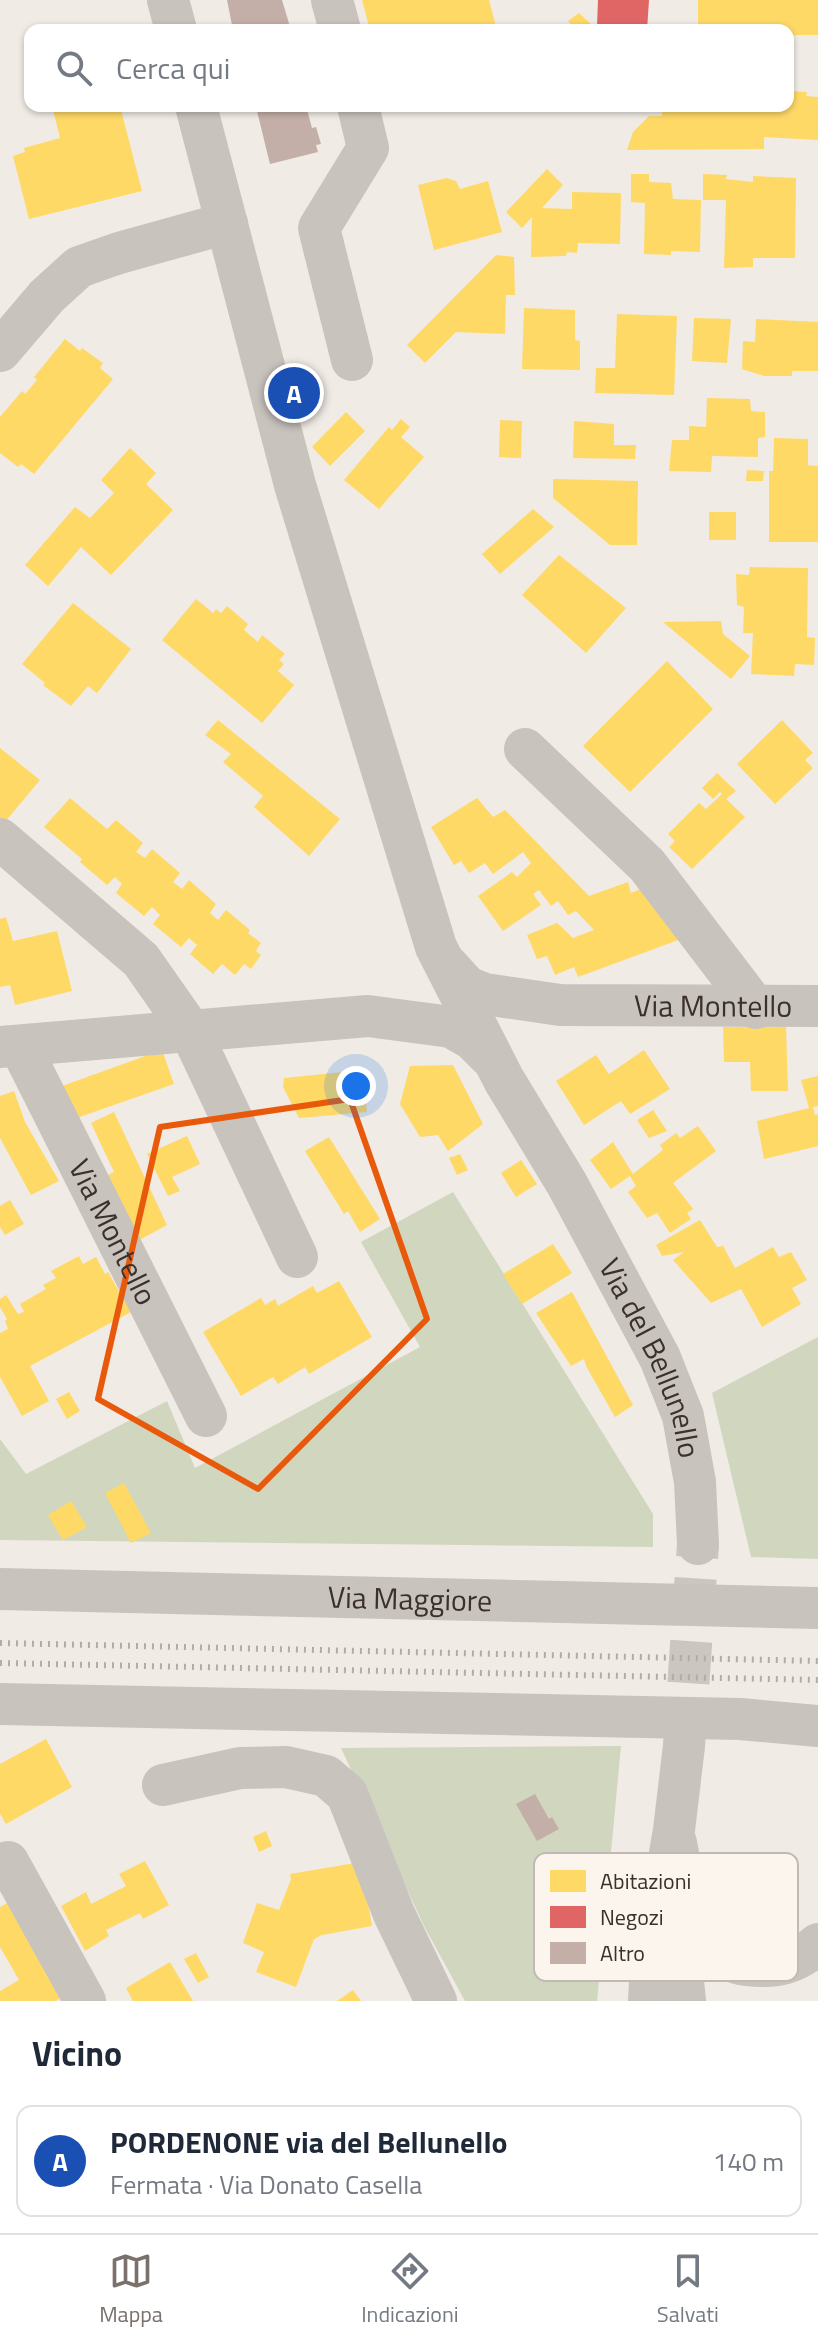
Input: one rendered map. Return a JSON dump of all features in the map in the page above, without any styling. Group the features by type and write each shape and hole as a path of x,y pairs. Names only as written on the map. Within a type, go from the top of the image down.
{"street":[{"path":"168,0 174,24"},
{"path":"332,0 338,24"},
{"path":"198,112 295,485 440,958 496,1063"},
{"path":"352,360 319,228 368,148 359,112"},
{"path":"0,351 47,296 79,267 227,223"},
{"path":"525,749 647,865 756,1008"},
{"path":"0,839 141,960 190,1030 297,1257"},
{"path":"368,1016 417,997 431,982 440,958"},
{"name":"Via Montello","path":"440,958 467,987 476,991 560,1005 818,1006"},
{"path":"496,1063 504,1046 529,1019 560,1005"},
{"path":"368,1016 451,1027 472,1039 496,1063"},
{"name":"Via Montello","path":"206,1416 10,1046 368,1016"},
{"name":"Via del Bellunello","path":"496,1063 567,1184 660,1358 683,1416 695,1482 698,1544"},
{"name":"Via Maggiore","path":"0,1589 818,1608"},
{"path":"0,1704 740,1719 818,1726"},
{"path":"676,1853 684,1746"},
{"path":"163,1785 240,1768 286,1767 326,1776 347,1794 394,1914 436,2001"},
{"path":"676,1845 678,1853"},
{"path":"674,1853 676,1845"},
{"path":"8,1862 85,2001"},
{"path":"798,1958 818,1944"},
{"path":"649,2001 650,1981"},
{"path":"683,1981 685,2001"}],"highlighted area":[{"path":"350,1099 427,1319 258,1489 98,1399 160,1127"}],"green space":[{"path":"453,1192 653,1514 653,1547 0,1540 0,1439 26,1474 167,1401 195,1468 420,1347 361,1242"},
{"path":"818,1337 818,1559 751,1557 712,1393"},
{"path":"621,1746 611,1853 534,1853 534,1981 599,1981 597,2001 465,2001 424,1926 341,1748"}],"building: Abitazioni":[{"path":"362,0 489,0 495,24 368,24"},
{"path":"698,0 818,0 818,35 794,35 794,24 698,24"},
{"path":"579,13 591,24 571,24 568,21"},
{"path":"794,91 807,92 806,96 818,97 818,140 764,137 764,149 627,150 633,132 649,116 662,116 662,112 794,112"},
{"path":"54,112 122,112 142,191 29,219 13,156 25,152 24,148 60,138"},
{"path":"547,169 563,185 542,208 572,209 572,192 621,193 620,244 578,243 577,253 531,257 532,217 522,228 506,212"},
{"path":"631,174 649,174 649,182 671,183 673,199 701,200 700,252 644,254 645,203 631,202"},
{"path":"703,174 727,175 726,179 753,182 753,176 796,178 795,258 753,258 753,267 724,268 726,200 703,200"},
{"path":"447,178 456,181 460,189 488,181 502,232 434,250 418,185"},
{"path":"496,255 514,257 515,295 506,295 505,334 456,332 425,363 407,345"},
{"path":"524,308 575,310 575,340 580,341 580,370 522,369"},
{"path":"617,314 677,316 674,395 595,393 596,368 615,368"},
{"path":"694,318 731,319 727,363 692,361"},
{"path":"756,319 818,322 818,371 792,371 792,376 764,376 742,369 743,341 755,342"},
{"path":"65,339 103,363 100,368 113,379 34,474 21,464 18,467 0,453 0,417 22,391 25,394 37,380 34,377"},
{"path":"707,398 750,399 751,411 765,412 765,437 758,438 758,457 712,456 711,472 669,471 672,440 689,440 689,426 706,427"},
{"path":"346,412 365,431 330,466 312,447"},
{"path":"401,419 410,427 401,437 424,457 379,509 344,480 389,427 392,430"},
{"path":"500,420 522,421 521,458 499,457"},
{"path":"574,421 614,424 614,445 636,445 635,459 573,458"},
{"path":"774,438 808,439 808,465 818,466 818,542 769,542 769,471 773,471"},
{"path":"130,448 156,473 146,484 173,510 111,575 81,547 48,586 25,565 75,507 90,518 114,493 101,480"},
{"path":"747,470 764,471 763,481 746,481"},
{"path":"553,479 638,481 637,545 610,545 553,498"},
{"path":"533,509 554,527 500,574 482,554"},
{"path":"709,512 736,512 736,540 709,540"},
{"path":"559,555 626,608 586,653 522,595"},
{"path":"750,567 808,568 807,637 815,638 814,665 795,664 794,676 751,674 753,633 743,633 744,607 737,605 736,574 749,575"},
{"path":"196,599 213,613 216,609 221,613 227,606 248,624 244,630 258,642 262,635 285,654 279,660 284,664 278,671 294,685 262,723 162,640"},
{"path":"73,603 131,649 97,693 88,686 71,706 22,664"},
{"path":"721,621 723,634 750,656 731,679 663,622"},
{"path":"667,661 713,709 630,792 583,746"},
{"path":"218,720 340,819 309,856 254,807 263,796 223,762 231,754 205,735"},
{"path":"782,720 813,753 805,760 813,768 775,804 737,764"},
{"path":"0,748 40,780 4,823 0,820"},
{"path":"717,773 736,791 726,799 745,817 692,869 669,847 675,841 668,834 699,803 706,809 722,794 720,792 713,799 702,788"},
{"path":"70,798 107,829 116,820 143,843 136,852 145,858 152,849 180,873 173,882 182,889 189,880 216,904 210,913 218,920 226,910 250,930 248,933 261,943 256,951 261,955 251,969 244,964 235,975 222,964 213,974 190,954 197,945 189,938 181,947 153,924 160,915 152,907 144,916 116,893 122,884 115,877 107,885 80,862 82,859 44,827"},
{"path":"477,798 493,817 505,810 589,896 628,882 631,893 643,888 681,939 578,977 574,967 555,975 547,956 537,959 527,935 557,923 573,938 594,930 576,911 568,915 558,901 551,906 539,890 533,894 541,905 503,931 478,896 512,872 517,877 531,863 523,852 493,874 485,863 469,873 461,861 454,865 431,827"},
{"path":"6,917 13,941 57,931 72,991 15,1005 10,985 0,987 0,919"},
{"path":"786,1026 788,1091 751,1091 750,1062 724,1062 723,1027"},
{"path":"162,1050 174,1084 74,1119 62,1086"},
{"path":"644,1050 670,1089 630,1114 621,1101 584,1125 556,1081 596,1055 609,1074"},
{"path":"453,1065 483,1124 448,1151 438,1135 420,1137 400,1104 410,1066"},
{"path":"363,1070 367,1112 299,1118 283,1087 284,1078"},
{"path":"818,1076 818,1106 813,1107 815,1115 818,1114 818,1146 764,1159 757,1121 809,1108 801,1080"},
{"path":"14,1091 25,1122 59,1181 31,1195 0,1138 0,1096"},
{"path":"653,1110 667,1131 649,1138 637,1120"},
{"path":"114,1112 167,1225 132,1244 103,1178 114,1172 91,1123"},
{"path":"698,1126 716,1151 673,1183 693,1209 687,1213 691,1219 670,1233 657,1213 647,1218 628,1192 636,1186 630,1176 611,1189 590,1160 613,1142 633,1174 663,1150 660,1145 676,1133 680,1138"},
{"path":"187,1136 200,1164 172,1177 180,1191 168,1196 147,1154"},
{"path":"329,1137 380,1219 360,1232 348,1211 344,1214 305,1151"},
{"path":"460,1154 468,1170 457,1175 449,1158"},
{"path":"521,1160 537,1184 516,1197 501,1173"},
{"path":"10,1200 24,1224 5,1235 0,1227 0,1206"},
{"path":"700,1220 717,1247 723,1246 735,1268 773,1247 779,1257 791,1252 807,1280 792,1288 801,1304 762,1327 741,1289 711,1303 673,1260 684,1252 662,1256 656,1245"},
{"path":"553,1244 572,1273 522,1304 503,1274"},
{"path":"79,1256 83,1264 96,1257 131,1312 30,1366 49,1401 22,1416 0,1377 0,1333 8,1329 0,1299 6,1295 18,1314 24,1312 20,1304 46,1289 43,1285 56,1278 51,1271"},
{"path":"339,1281 372,1337 309,1374 305,1367 278,1384 273,1377 241,1396 203,1332 261,1298 265,1305 275,1299 278,1306 313,1286 317,1293"},
{"path":"572,1292 633,1405 615,1417 584,1359 571,1366 536,1313"},
{"path":"69,1392 80,1411 67,1419 56,1399"},
{"path":"124,1483 151,1533 131,1543 105,1493"},
{"path":"71,1501 87,1527 63,1540 48,1515"},
{"path":"46,1739 72,1787 6,1824 0,1814 0,1764"},
{"path":"266,1831 272,1846 259,1852 253,1837"},
{"path":"145,1861 169,1905 143,1919 140,1913 106,1930 109,1936 85,1951 61,1906 86,1892 91,1904 126,1886 119,1874"},
{"path":"361,1862 372,1926 314,1939 296,1987 256,1972 264,1952 243,1943 257,1903 279,1910 291,1879 290,1874"},
{"path":"15,1899 68,1993 56,2001 0,2001 0,1991 19,1980 0,1947 0,1907"},
{"path":"196,1953 209,1977 198,1983 184,1959"},
{"path":"170,1962 193,2001 133,2001 126,1988"},
{"path":"353,1990 361,2001 337,2001"}],"building: Negozi":[{"path":"598,0 649,0 647,24 597,24"}],"building: Altro":[{"path":"227,0 282,0 289,24 232,24"},
{"path":"257,112 308,112 321,144 316,145 318,152 270,164"},
{"path":"535,1794 549,1819 552,1817 559,1829 537,1841 516,1804"}],"tunnel":[{"path":"684,1746 698,1544"}],"railway":[{"path":"0,1643 818,1661"},
{"path":"0,1663 818,1680"}],"place":[{"name":"PORDENONE via del Bellunello","path":"294,393"}]}
